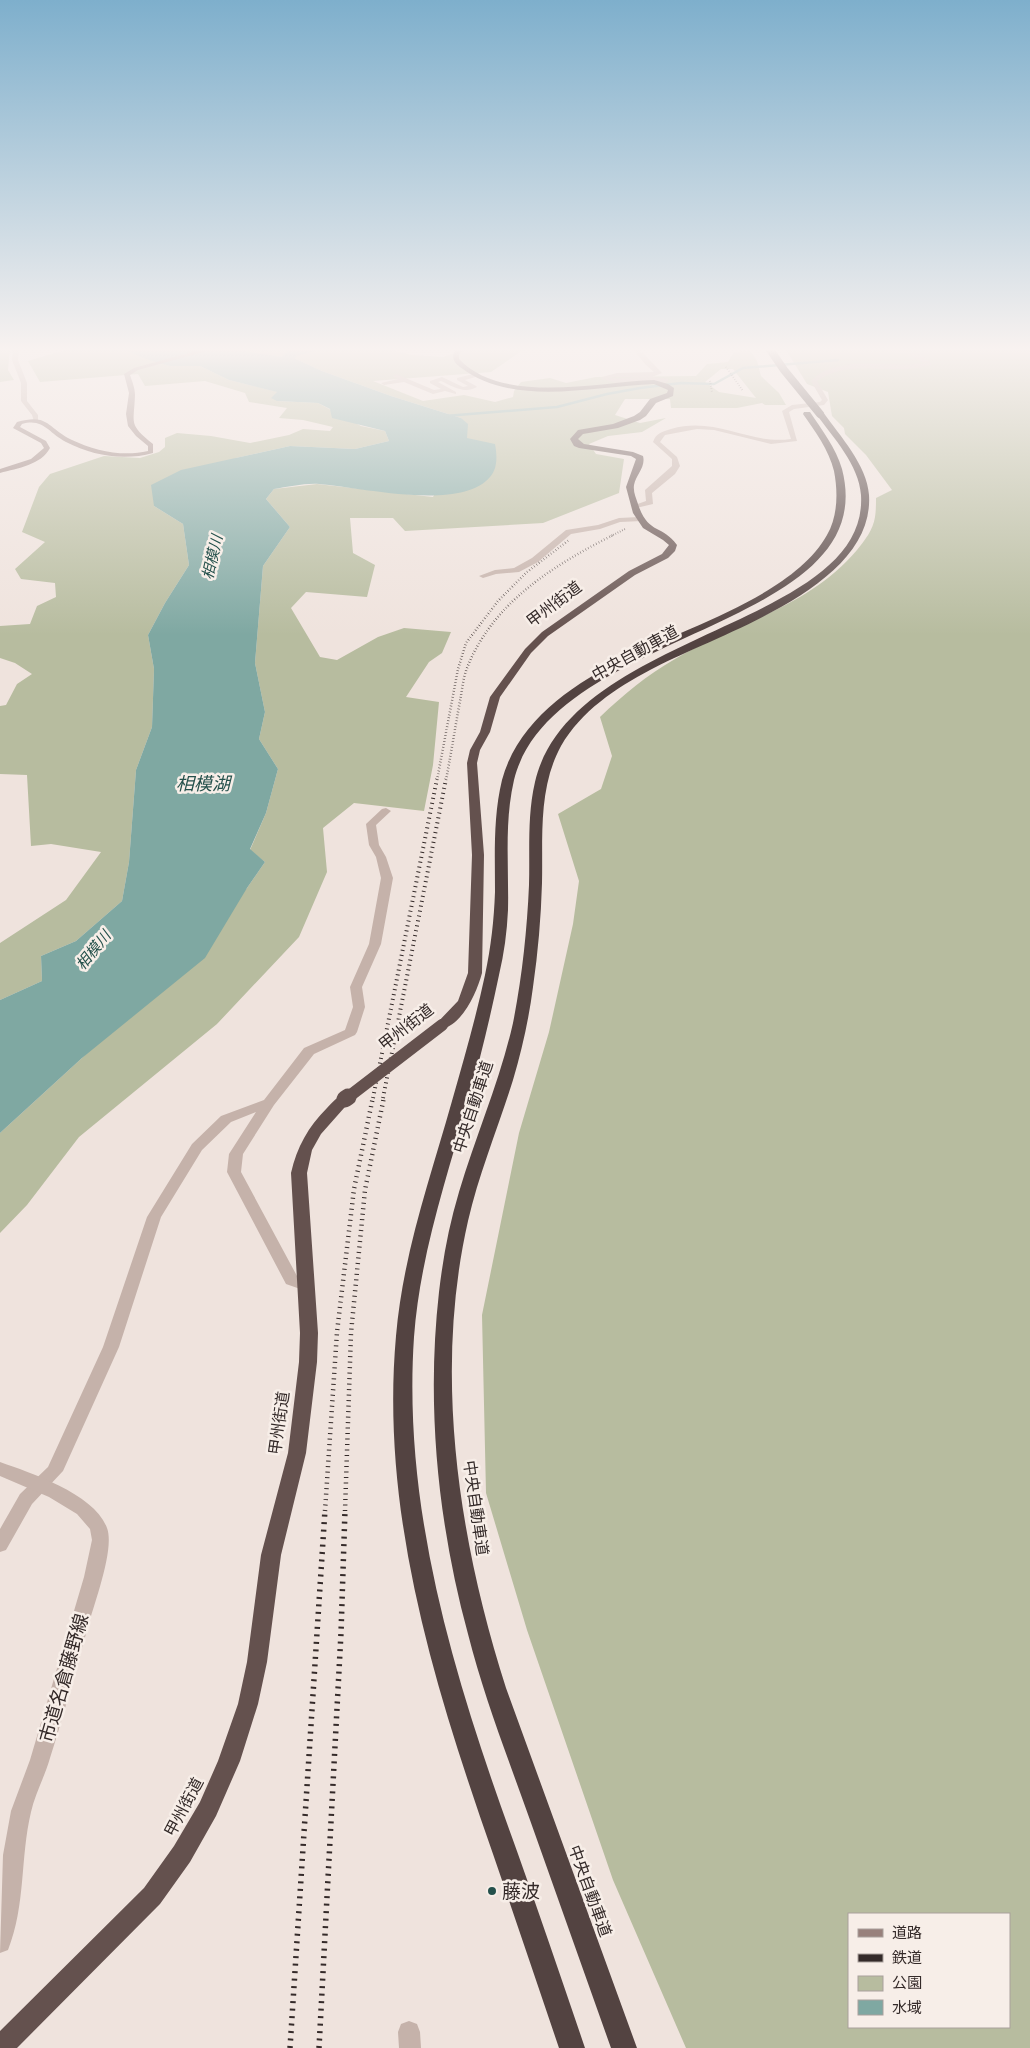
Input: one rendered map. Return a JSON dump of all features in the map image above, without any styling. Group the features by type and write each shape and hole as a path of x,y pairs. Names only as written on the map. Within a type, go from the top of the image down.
{"highway":[{"path":"577,444 633,454 640,458 640,463 630,487 639,519"},
{"name":"中央自動車道","path":"572,2048 451,1692 432,1619 416,1542 406,1471 403,1394 405,1339 413,1277 424,1223 468,1071 498,951 502,828 506,791 513,765 526,741 548,714 562,701 592,680 652,648 766,595 801,572 819,554 832,535 840,517 841,506 839,473 826,444"},
{"name":"中央自動車道","path":"624,2048 496,1689 472,1612 457,1540 448,1479 444,1411 443,1347 455,1243 471,1182 510,1065 519,1026 526,984 535,901 538,810 541,783 556,743 567,728 593,702 627,679 673,654 772,608 816,580 840,560 861,531 865,512 864,492 854,465 840,444"},
{"name":"甲州街道","path":"0,2048 152,1896 182,1854 208,1809 229,1761 248,1704 261,1633 271,1554 297,1453 308,1362 309,1332 299,1173 302,1157 315,1131 345,1099 458,1012 472,990 475,974 478,854 472,763 475,750 485,732 495,697 528,651 545,634 618,582 664,556 672,549 673,545 670,540 646,527 639,519"}],"main road":[{"path":"0,471 33,460 47,451 45,444"},
{"path":"76,444 134,455 151,452 151,445 149,444"}],"street":[{"path":"636,506 650,502 648,492 672,472 676,466 675,458 658,444"},
{"path":"483,576 495,572 516,570 534,560 569,532 600,527 619,520 639,519"},
{"path":"306,1286 291,1280 234,1172 236,1154 269,1103 308,1051 351,1032 359,1007 356,988 375,944 387,878 381,857 374,845 371,824 386,811"},
{"path":"0,1544 26,1499 55,1472 111,1348 154,1217 197,1147 226,1119 269,1103"},
{"name":"市道名倉藤野線","path":"0,1469 55,1491 89,1514 98,1527 100,1547 93,1578 40,1760 21,1811 13,1855 11,1898 0,1942"}],"green space":[{"path":"165,444 378,444 355,449 290,446 236,458 154,506 183,524 189,565 165,603 148,635 154,669 152,727 136,770 129,862 122,901 76,941 41,956 42,981 0,1000 0,943 66,900 101,852 51,844 31,846 27,775 0,774 0,706 6,705 17,684 32,674 15,663 0,658 0,626 30,624 37,606 56,597 55,583 21,579 15,569 45,542 22,532 39,487 50,474 104,456 140,458 159,452 165,447"},
{"path":"464,444 590,444 596,454 624,459 619,493 543,523 405,531 393,518 350,518 353,553 375,565 367,597 306,592 291,608 320,657 337,660 378,637 404,628 451,632 442,653 429,662 406,697 439,702 433,765 424,811 354,803 323,828 327,872 299,937 217,1024 79,1137 27,1205 0,1233 0,1133 82,1058 247,888 265,862 250,850 266,813 278,769 259,739 265,712 255,663 263,566 290,527 266,499 274,489 317,484 433,497"},
{"path":"855,444 1030,444 1030,2048 686,2048 613,1880 527,1630 486,1493 482,1315 519,1133 549,1032 573,924 579,881 558,814 601,789 612,756 600,717 617,701 665,665 699,646 794,600 838,570 868,535 875,517 876,498 892,490 866,455"}],"water":[{"name":"相模湖","path":"378,444 493,444 495,444 496,466 490,477 476,487 457,493 409,495 314,484 274,489 266,499 290,527 263,566 255,663 265,712 259,739 278,769 266,813 250,849 265,862 205,958 82,1058 0,1133 0,1000 42,981 41,956 76,941 122,901 129,862 136,770 152,727 154,669 148,635 165,603 189,565 183,524 154,506 151,485 181,470 290,446 355,449"}],"railway":[{"path":"613,535 625,529"},
{"path":"446,780 467,668 478,645 492,624 527,588 547,573 613,535"},
{"path":"437,780 458,669 466,643 498,601 527,572 569,540"},
{"path":"373,1098 437,779"},
{"path":"383,1098 446,779"},
{"path":"325,1511 337,1332 354,1189 373,1097"},
{"path":"345,1511 351,1333 365,1190 384,1097"},
{"path":"290,2048 325,1510"},
{"path":"319,2048 341,1633 345,1510"}],"place":[{"name":"藤波","path":"492,1891"}],"water label":[{"name":"相模川","path":"212,557"},
{"name":"相模川","path":"93,950"}]}
